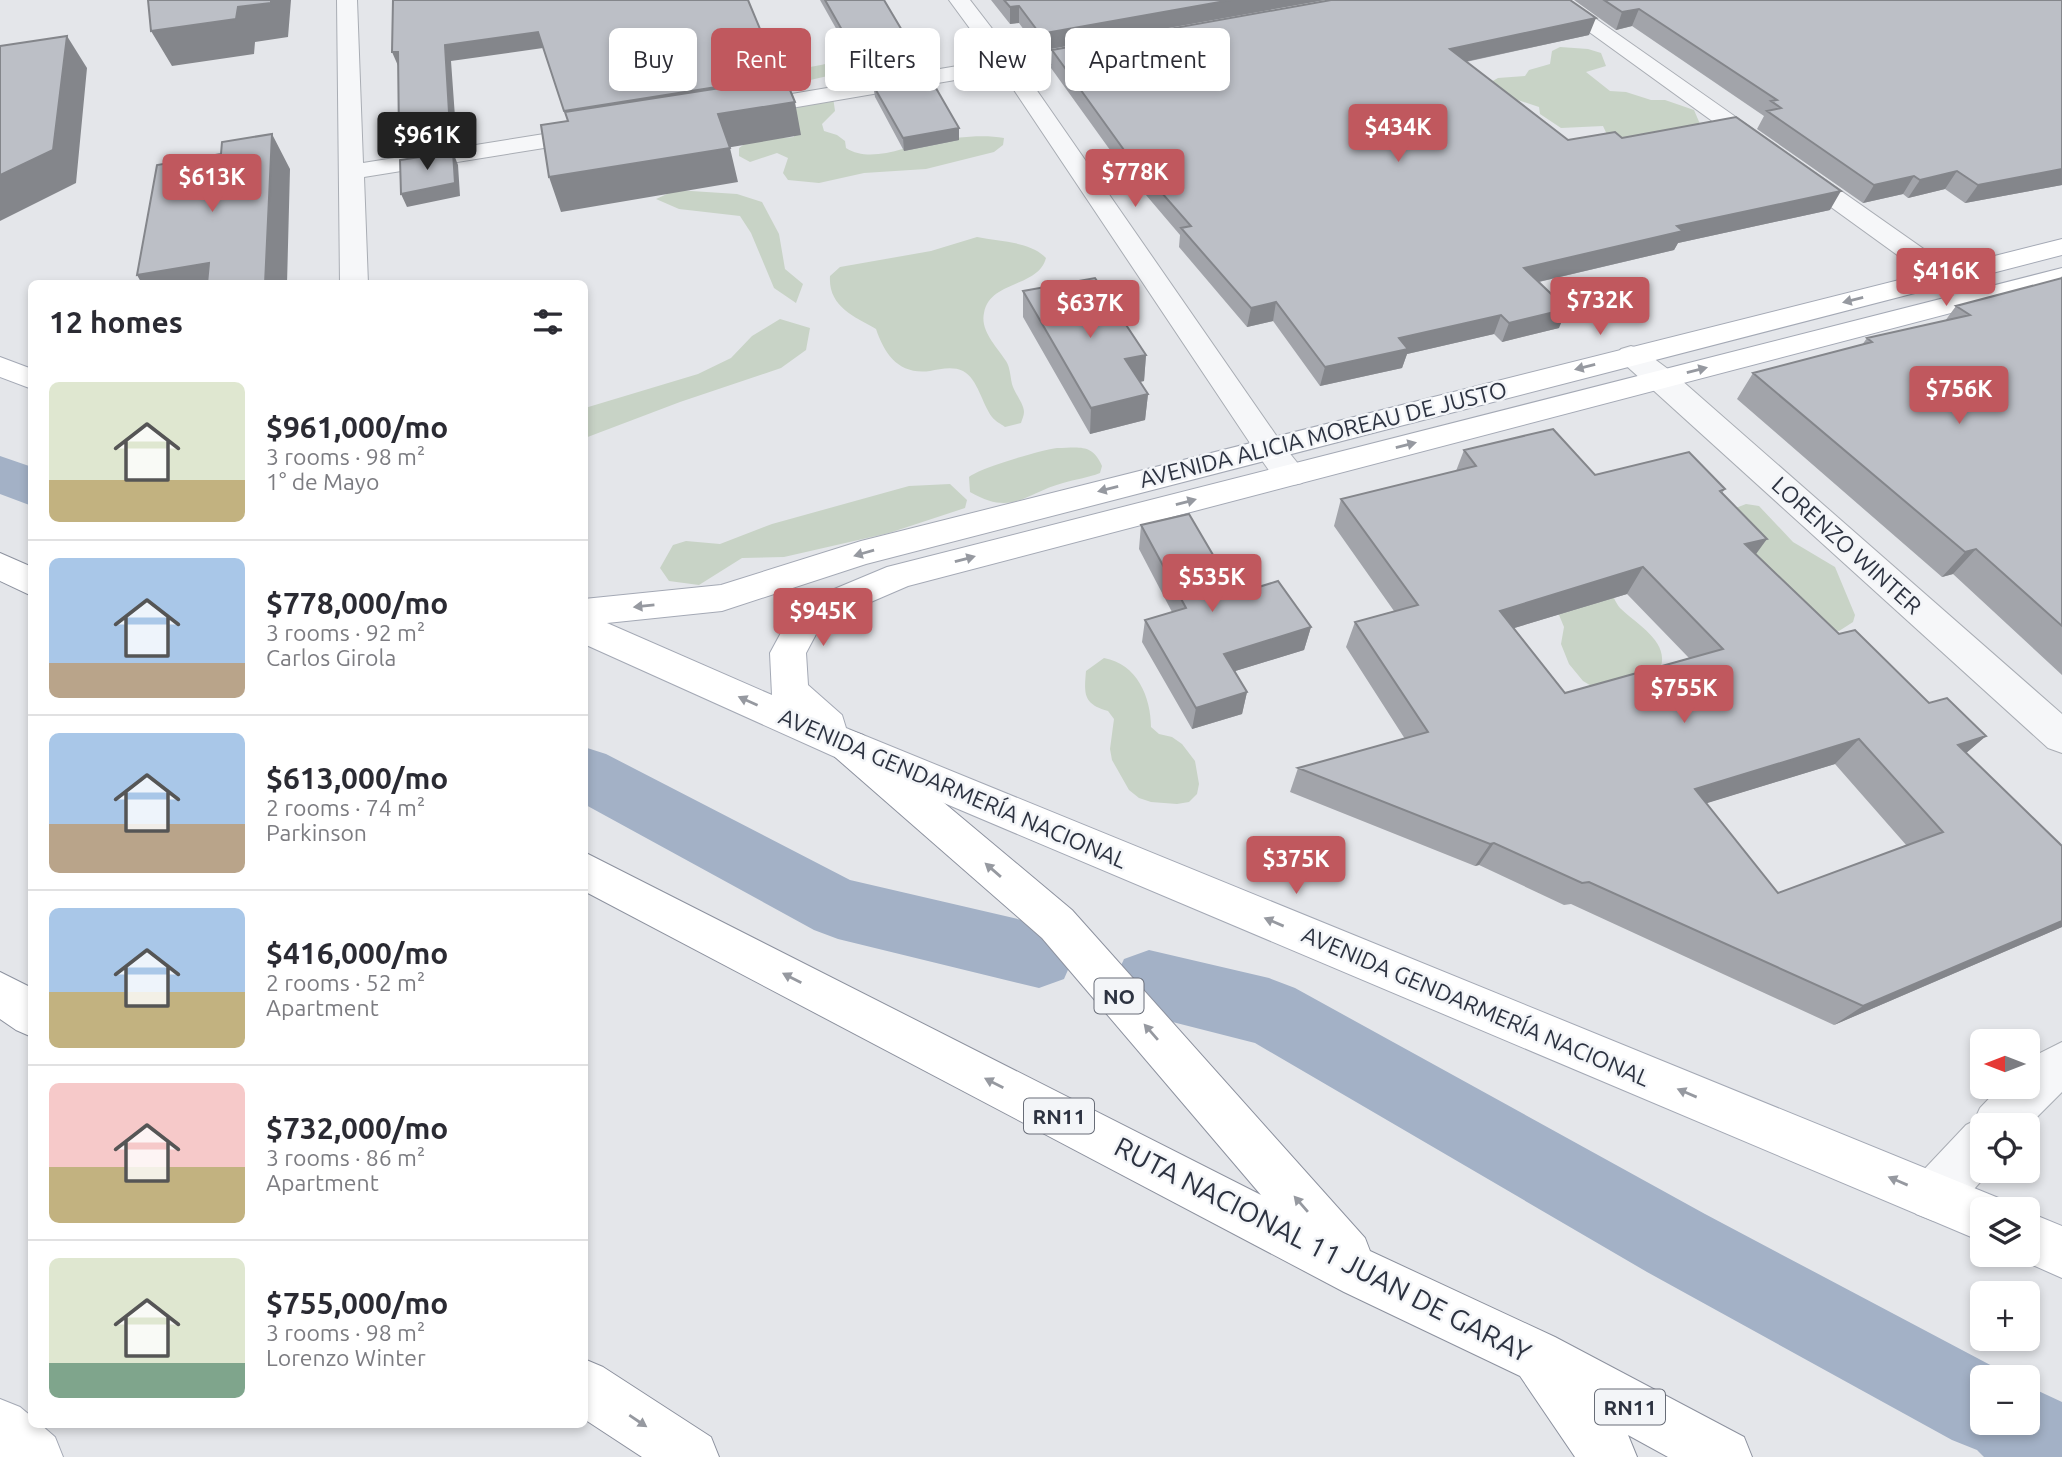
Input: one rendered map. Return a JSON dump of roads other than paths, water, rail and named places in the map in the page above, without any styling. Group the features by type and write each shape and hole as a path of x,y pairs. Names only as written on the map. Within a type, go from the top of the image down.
{"main road":[{"name":"AVENIDA ALICIA MOREAU DE JUSTO","path":"849,746 789,691 788,653 810,614 899,576 1631,355 2062,247"},
{"name":"AVENIDA ALICIA MOREAU DE JUSTO","path":"588,612 722,598 861,553 1661,379 2062,275"},
{"path":"0,366 28,378"},
{"path":"0,566 28,581"},
{"name":"AVENIDA GENDARMERÍA NACIONAL","path":"588,630 849,746 1970,1211"},
{"name":"NO","path":"849,746 1057,924 1362,1273"},
{"name":"RUTA NACIONAL 11 JUAN DE GARAY","path":"588,872 1362,1273 1536,1356 1724,1457"},
{"path":"0,993 28,1012"},
{"path":"2040,1242 2062,1252"},
{"path":"1536,1356 1609,1457"},
{"path":"588,1389 691,1457"},
{"path":"0,1427 35,1457"}],"street":[{"path":"346,0 354,280"},
{"path":"959,0 980,28"},
{"path":"1555,0 1943,278 1975,298"},
{"path":"721,112 954,75"},
{"path":"1026,91 1280,461"},
{"path":"351,172 611,130"},
{"name":"LORENZO WINTER","path":"1631,355 2062,737"},
{"path":"2008,1113 2039,1079 2062,1065"},
{"path":"1934,1196 1970,1156"}],"waterway":[{"path":"0,473 28,486"},
{"path":"588,775 838,908 1039,956"},
{"path":"1149,983 1269,1012 1676,1243 1970,1402"},
{"path":"2035,1435 2062,1448"}]}
